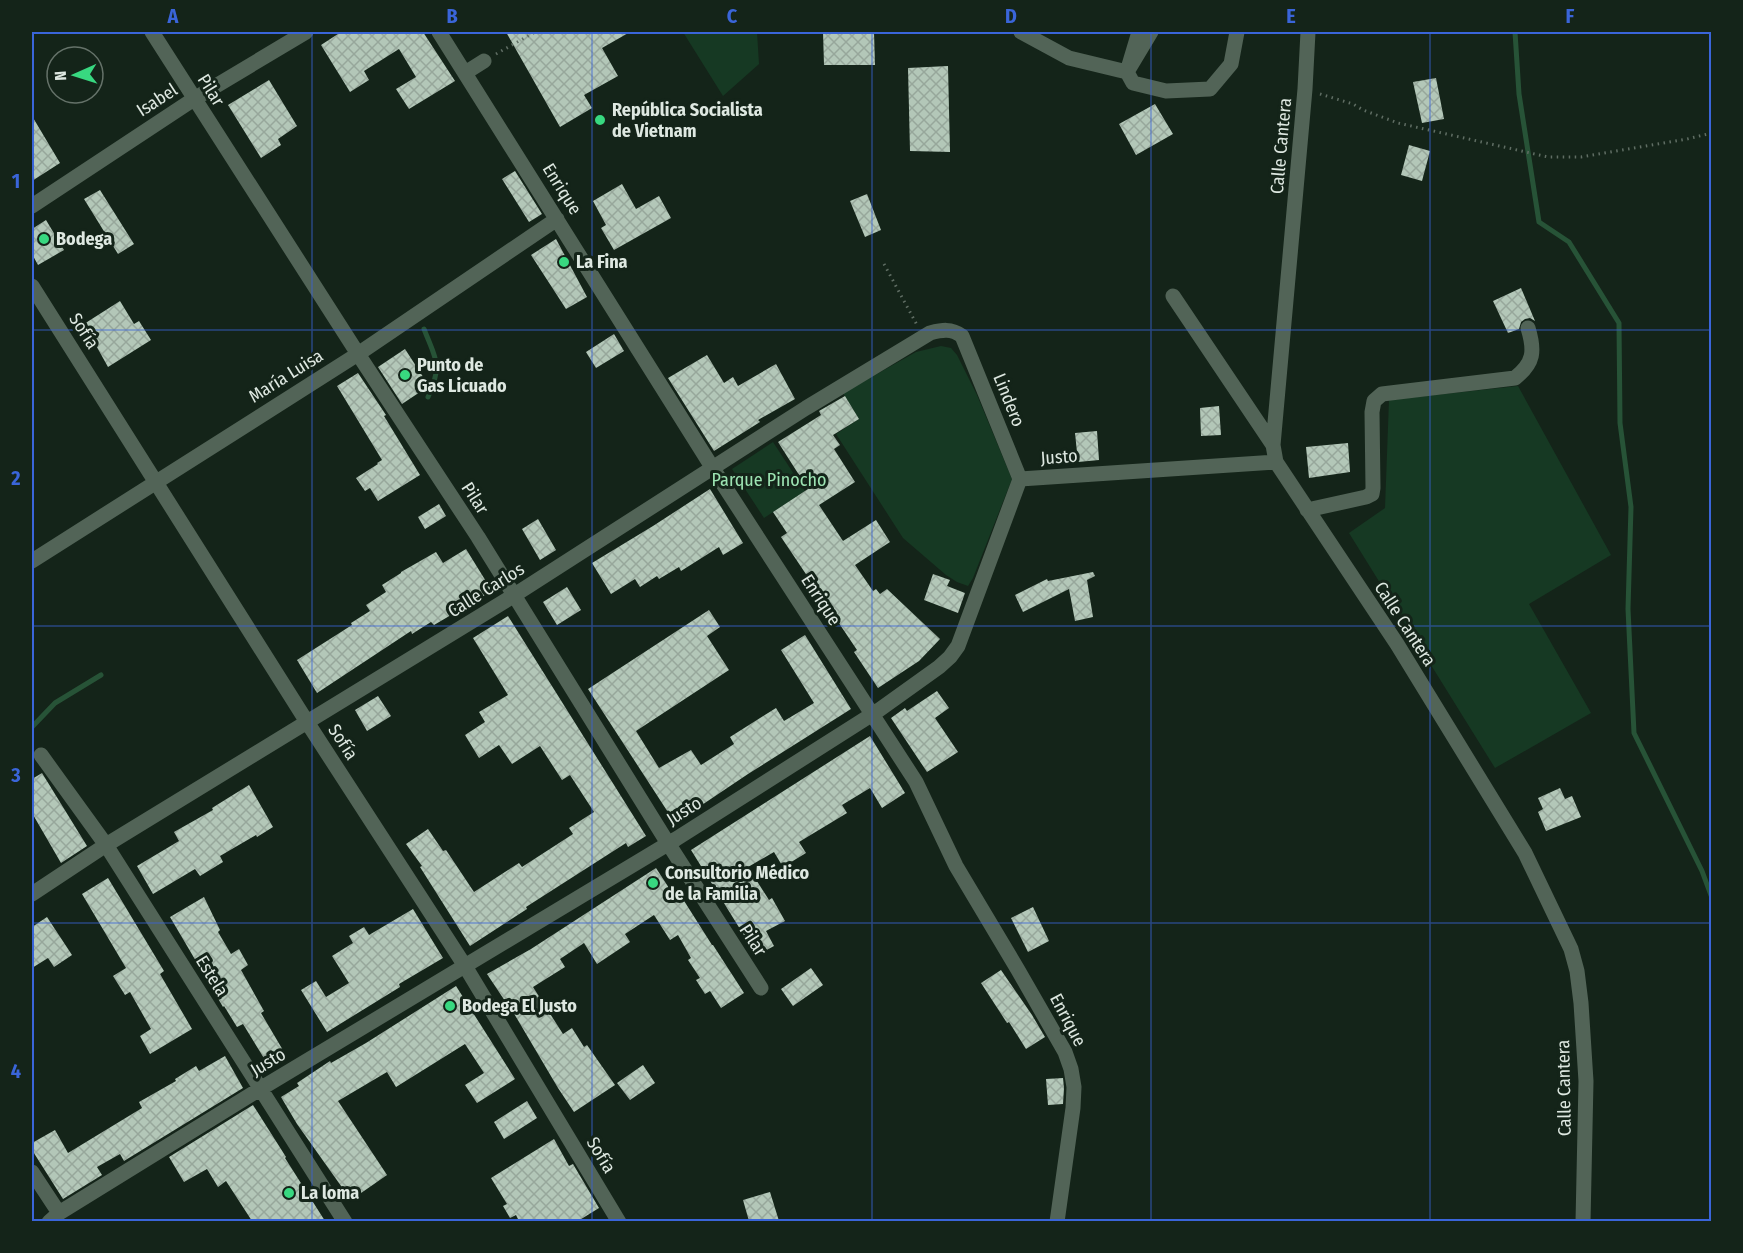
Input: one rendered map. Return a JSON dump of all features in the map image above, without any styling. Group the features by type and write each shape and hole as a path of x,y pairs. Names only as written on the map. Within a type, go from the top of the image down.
{"street":[{"name":"Pilar","path":"152,32 408,429 760,988"},
{"name":"Isabel","path":"32,206 194,99 306,32"},
{"name":"Enrique","path":"439,32 712,467 916,782 956,866 1065,1052 1074,1087 1057,1221"},
{"path":"1021,32 1069,58 1127,72"},
{"path":"1139,32 1127,72 1133,83 1166,91 1210,89 1231,64 1237,32"},
{"path":"1127,72 1151,32"},
{"name":"Calle Cantera","path":"1308,32 1305,89 1273,446 1276,462 1396,644 1518,843 1546,894 1571,949 1577,971 1581,1003 1586,1081 1582,1221"},
{"path":"465,73 484,61"},
{"name":"María Luisa","path":"32,561 358,354 557,219"},
{"name":"Sofía","path":"32,286 307,722 465,966 619,1221"},
{"path":"1173,296 1273,446"},
{"path":"1307,510 1372,494 1371,412 1374,401 1382,394 1515,378 1528,367 1531,360 1533,344 1528,328"},
{"name":"Calle Carlos","path":"32,894 106,844 514,596 712,467 930,333 947,330 955,331 962,336"},
{"name":"Lindero","path":"962,336 1020,479"},
{"name":"Justo","path":"54,1217 260,1089 668,844 872,714 939,667 958,646 1020,479 1276,462"},
{"name":"Estela","path":"41,755 106,844 345,1221"},
{"path":"32,1172 54,1217"}],"path":[{"path":"484,61 535,32"},
{"path":"1305,89 1353,104 1398,123 1548,157 1581,157 1712,133"},
{"path":"884,264 924,337"}],"green space":[{"path":"683,32 757,32 759,64 723,96"},
{"path":"941,346 951,348 957,355 977,395 1012,479 968,586 946,575 903,538 836,434 859,419 843,393 916,352"},
{"path":"1518,386 1611,555 1529,604 1591,713 1495,768 1349,533 1385,508 1389,400"},
{"name":"Parque Pinocho","path":"773,442 805,491 764,518 732,469"}],"building":[{"path":"341,32 423,32 455,81 409,109 396,89 416,77 399,49 364,71 369,80 350,92 321,45"},
{"path":"506,32 630,32 602,48 618,76 584,95 592,108 560,127"},
{"path":"823,32 874,32 875,65 824,65"},
{"path":"948,66 950,152 910,151 908,68"},
{"path":"1436,78 1444,119 1422,123 1413,82"},
{"path":"269,80 297,126 278,139 281,145 261,158 228,105"},
{"path":"1155,104 1173,134 1136,155 1119,124"},
{"path":"32,116 60,163 32,181"},
{"path":"1409,145 1430,151 1422,181 1401,175"},
{"path":"515,171 542,214 529,222 502,179"},
{"path":"622,184 636,209 659,196 671,218 614,250 601,228 606,225 593,201"},
{"path":"100,190 134,244 118,254 84,199"},
{"path":"867,194 881,230 865,237 850,201"},
{"name":"Bodega","path":"46,220 64,250 38,265 32,254 32,229"},
{"path":"556,239 587,297 566,309 531,255"},
{"path":"1521,288 1535,321 1530,318 1525,319 1521,322 1519,329 1508,333 1493,301"},
{"path":"120,301 134,324 139,321 151,340 108,367 84,324"},
{"path":"614,334 624,351 596,368 586,352"},
{"name":"Punto de Gas Licuado","path":"405,349 429,386 402,404 378,367"},
{"path":"707,355 724,383 733,377 738,386 776,364 795,399 758,420 760,422 714,451 668,378"},
{"path":"358,373 386,415 384,416 420,475 378,501 370,488 365,491 356,478 382,460 337,386"},
{"path":"845,396 859,419 833,435 840,445 834,449 855,482 819,505 843,541 876,520 890,542 855,565 873,591 876,589 880,594 887,589 940,639 919,661 878,688 854,652 857,650 781,537 787,533 773,512 808,489 778,442 821,415 819,411"},
{"path":"1219,406 1221,435 1201,436 1200,408"},
{"path":"1097,431 1099,460 1078,462 1075,433"},
{"path":"1348,443 1350,472 1309,478 1306,447"},
{"path":"710,489 743,543 723,555 719,547 681,571 679,567 659,579 657,576 640,587 635,579 611,594 592,563"},
{"path":"439,504 446,516 425,529 418,517"},
{"path":"538,519 556,550 540,560 522,529"},
{"path":"466,549 492,591 434,625 431,622 412,634 411,631 317,693 297,660 370,611 366,605 386,592 382,585 401,572 436,552 443,563"},
{"path":"1093,572 1095,576 1087,580 1093,617 1075,621 1069,589 1023,612 1015,595 1047,579 1048,581"},
{"path":"933,574 950,580 947,586 965,593 958,613 924,600"},
{"path":"567,587 581,610 557,625 543,602"},
{"path":"709,610 720,627 707,636 729,670 636,731 659,768 691,750 701,765 734,744 730,737 776,708 784,721 814,703 781,650 805,635 851,709 675,823 588,689"},
{"path":"508,616 646,836 628,847 626,843 470,946 420,867 422,866 406,844 428,829 443,851 446,850 474,892 519,863 522,867 573,834 569,828 594,812 570,775 562,780 540,746 512,764 499,745 479,758 465,735 485,722 479,712 508,695 473,638"},
{"path":"937,691 949,708 935,718 958,752 927,772 891,718 905,708 907,711"},
{"path":"378,696 391,716 367,731 355,710"},
{"path":"870,736 905,793 882,808 870,788 842,805 847,813 799,842 806,853 783,867 774,852 748,867 769,900 772,898 785,921 766,931 774,946 759,954 748,935 745,937 691,850"},
{"path":"42,773 87,846 61,863 32,813 32,779"},
{"path":"249,785 273,827 220,856 223,862 200,876 195,869 153,894 137,866 179,841 174,832 213,810 212,808"},
{"path":"1560,788 1565,799 1572,796 1581,817 1546,831 1538,812 1543,809 1538,798"},
{"path":"656,868 669,888 674,885 744,993 721,1008 710,991 705,994 696,980 700,978 688,960 691,958 678,935 670,940 654,915 625,934 630,942 597,964 584,943 560,959 565,967 533,987 563,1034 572,1028 584,1047 587,1045 615,1085 574,1112 506,1000 487,974 531,949"},
{"path":"108,878 164,971 160,974 192,1029 150,1054 140,1036 151,1029 130,992 125,995 113,976 126,968 82,894"},
{"path":"204,897 220,930 218,932 231,954 239,949 248,965 241,970 264,1011 261,1013 287,1057 270,1068 243,1024 237,1027 223,1007 170,917"},
{"path":"1033,907 1049,941 1028,952 1011,918"},
{"path":"413,909 443,958 327,1032 301,990 316,981 326,997 349,983 332,956 353,943 349,936 364,927 369,935"},
{"path":"47,917 72,955 54,967 48,958 32,968 32,927"},
{"path":"811,968 823,985 793,1006 781,989"},
{"path":"1001,970 1045,1037 1026,1049 981,983"},
{"path":"456,986 515,1079 477,1103 465,1085 484,1073 465,1044 396,1087 387,1072 338,1101 387,1175 351,1200 297,1124 281,1097 299,1086 297,1083 330,1061 331,1063 366,1043"},
{"path":"225,1056 243,1088 124,1161 120,1154 97,1167 102,1175 63,1199 32,1150 32,1143 55,1130 68,1153 142,1108 139,1102 176,1081 175,1079 196,1066 199,1071"},
{"path":"643,1065 655,1083 630,1100 617,1083"},
{"path":"1063,1078 1063,1104 1048,1105 1046,1079"},
{"path":"527,1101 537,1118 504,1139 494,1122"},
{"path":"253,1105 325,1221 252,1221 226,1181 218,1187 207,1169 184,1182 169,1157"},
{"path":"554,1139 569,1166 573,1164 599,1208 578,1221 519,1221 516,1215 510,1218 503,1206 507,1204 491,1178"},
{"path":"770,1192 779,1221 749,1221 743,1200"}],"waterway":[{"path":"1515,32 1519,94 1539,222 1569,242 1619,323 1620,423 1631,507 1628,609 1634,733 1702,871 1712,898"},
{"path":"424,329 436,362 433,386 428,397"},
{"path":"32,727 55,703 101,675"}],"place":[{"name":"República Socialista de Vietnam","path":"600,120"},
{"name":"Bodega","path":"44,239"},
{"name":"La Fina","path":"564,262"},
{"name":"Punto de Gas Licuado","path":"405,375"},
{"name":"Consultorio Médico de la Familia","path":"653,883"},
{"name":"Bodega El Justo","path":"450,1006"},
{"name":"La loma","path":"289,1193"}]}
